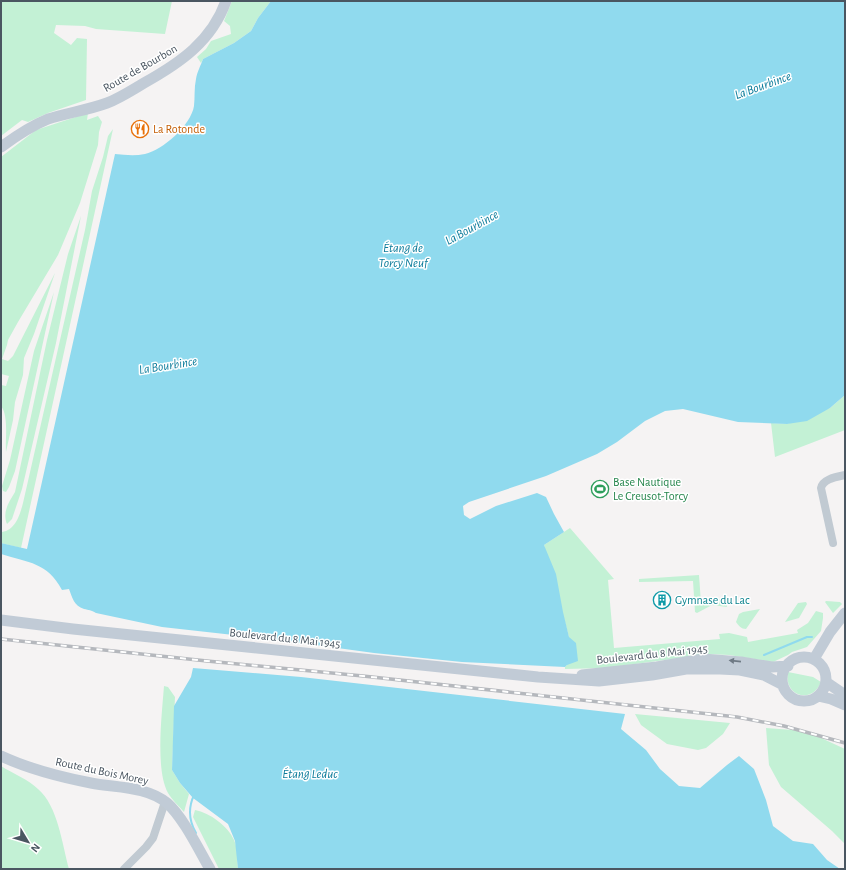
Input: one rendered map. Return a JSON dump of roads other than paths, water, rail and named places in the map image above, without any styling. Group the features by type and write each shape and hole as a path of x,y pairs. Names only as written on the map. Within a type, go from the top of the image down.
{"main road":[{"name":"Route de Bourbon","path":"1,147 21,133 44,121 108,103 183,59 195,49 210,32 226,1"},
{"path":"814,659 834,626 845,613"},
{"name":"Boulevard du 8 Mai 1945","path":"1,620 73,629 512,675 599,681 652,675 686,669 720,669 740,670 764,675 783,685"},
{"path":"800,658 814,659 824,669 826,675 825,687 818,696 812,700 798,700 786,692 783,685 784,672 793,661 800,658"},
{"name":"Boulevard du 8 Mai 1945","path":"567,678 594,673 656,667 703,660 741,662 772,667 788,666"},
{"path":"826,682 845,695"},
{"path":"818,696 831,699 845,705"},
{"name":"Route du Bois Morey","path":"1,756 57,775 91,783 144,792 165,802 178,816 210,869"}],"street":[{"path":"833,543 821,485 827,481 845,475"},
{"path":"124,869 146,847 152,838 165,802"}],"water":[{"name":"Étang de Torcy Neuf","path":"271,1 845,1 845,395 830,408 807,421 787,424 738,422 683,409 665,411 645,421 617,442 597,454 546,476 469,502 463,506 464,515 470,519 496,506 537,493 546,497 564,532 544,545 556,574 569,637 576,643 578,661 565,667 462,662 374,653 279,640 162,627 96,613 81,608 74,601 69,589 62,590 50,574 43,569 29,562 1,554 1,543 27,549 115,154 134,155 152,152 175,136 188,121 192,113 198,71 203,59 234,43 251,31 258,18"},
{"name":"Étang Leduc","path":"193,668 301,677 625,714 621,729 646,750 660,769 679,786 700,788 739,756 754,769 766,800 773,826 793,841 813,844 827,860 840,869 238,869 235,841 228,824 193,798 180,783 172,770 174,706 191,677"}],"waterway":[{"path":"1,429 1,437"},
{"path":"764,655 807,637 812,637"},
{"path":"194,795 190,814 196,833"}],"railway":[{"path":"1,639 363,676 737,717 784,726 845,743"}],"place":[{"name":"La Rotonde","path":"140,129"},
{"name":"Base Nautique Le Creusot-Torcy","path":"600,489"},
{"name":"Gymnase du Lac","path":"662,600"}],"water label":[{"name":"La Bourbince","path":"763,86"},
{"name":"La Bourbince","path":"472,228"},
{"name":"La Bourbince","path":"168,366"}]}
